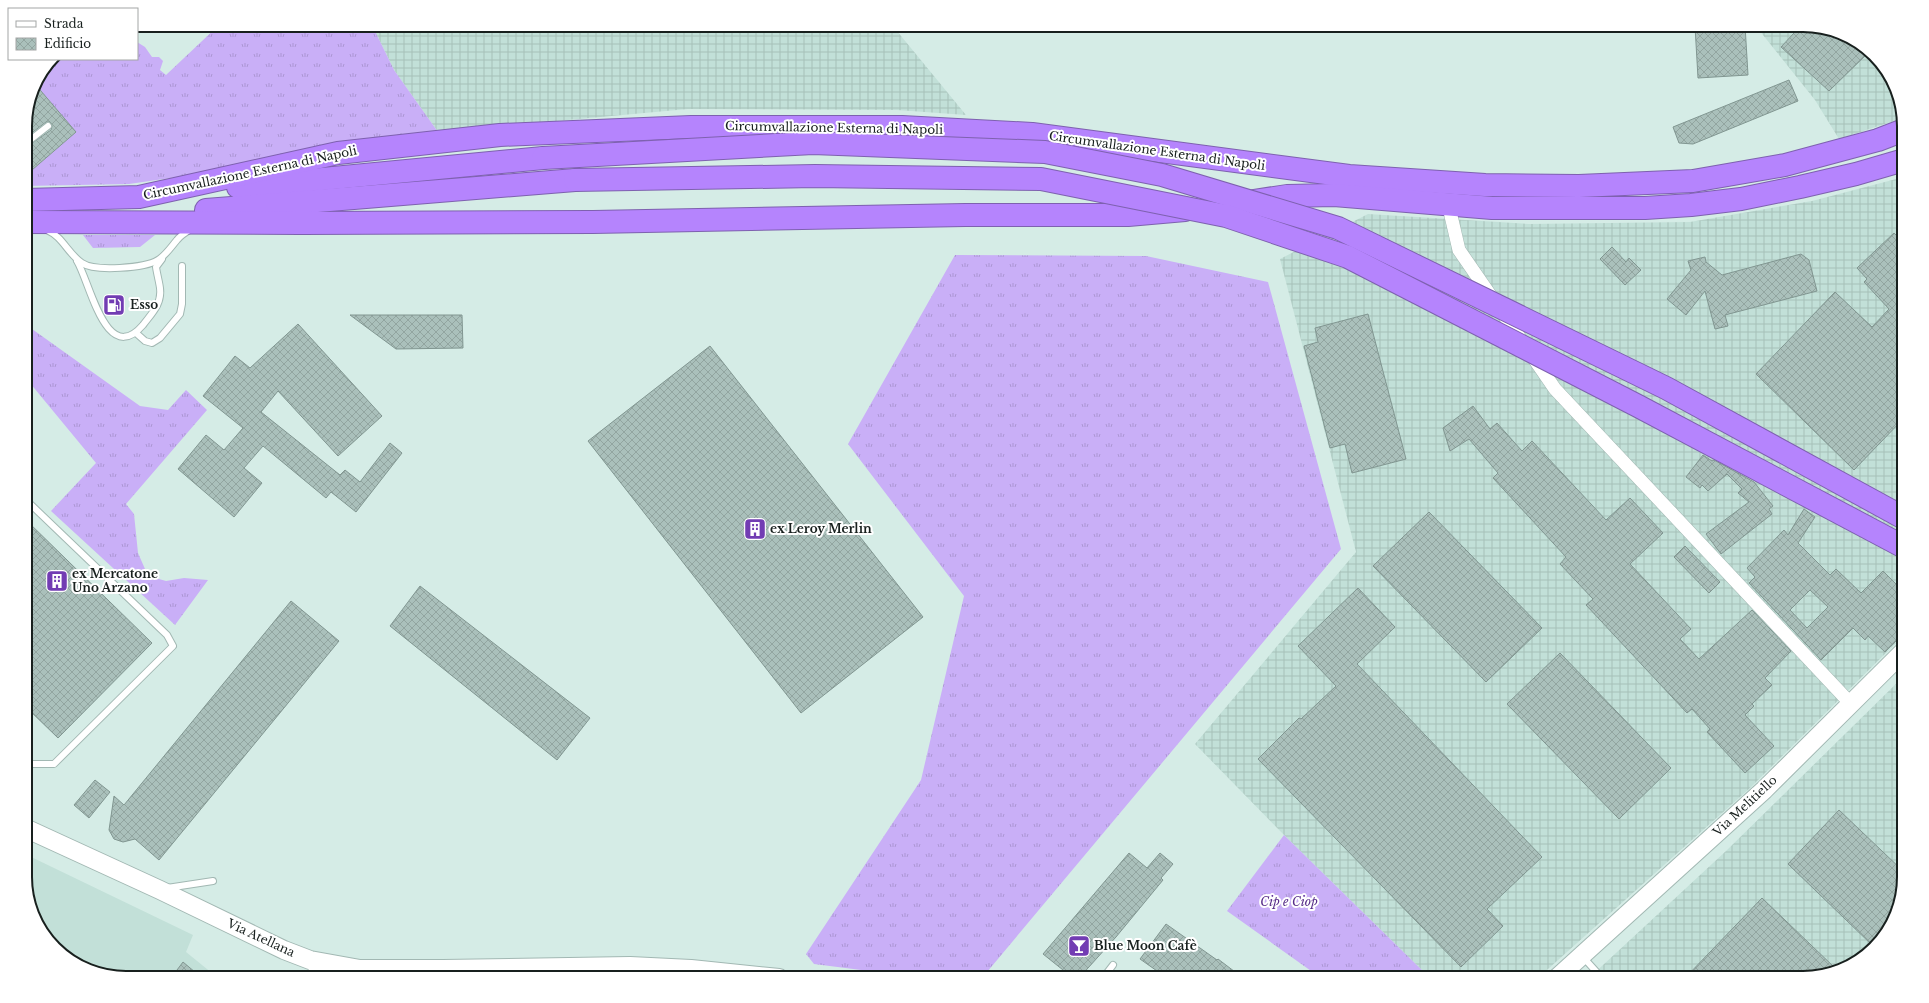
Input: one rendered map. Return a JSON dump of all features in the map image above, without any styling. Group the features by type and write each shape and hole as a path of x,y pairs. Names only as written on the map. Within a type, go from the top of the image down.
{"highway":[{"name":"Circumvallazione Esterna di Napoli","path":"32,200 139,197 338,152 500,135 691,127 902,127 1032,134 1349,176 1485,185 1580,186 1693,180 1785,165 1878,140 1897,133"},
{"path":"139,197 543,158 813,143 1045,152 1162,175 1338,228 1666,388 1897,514"},
{"path":"32,222 585,222 965,215 1128,215 1179,211 1287,196 1334,195 1448,203 1492,208 1645,208 1691,205 1741,199 1856,174 1897,162"},
{"path":"63,221 575,180 815,176 1041,179 1226,216 1348,257 1638,406 1897,543"}],"main road":[{"name":"Via Melitiello","path":"1565,971 1764,790 1897,658"},
{"name":"Via Atellana","path":"32,831 160,890 284,950 310,960 374,971"},
{"name":"Via Atellana","path":"483,971 630,966 711,971"}],"street":[{"path":"1448,203 1459,250 1555,389 1851,704"},
{"path":"310,960 317,971"}],"lane":[{"path":"32,139 48,126"},
{"path":"32,196 63,199"},
{"path":"71,252 80,266 102,319 109,331 122,337 129,336 136,333 159,303 161,290 156,267 177,239 191,228 217,223"},
{"path":"32,224 56,234 83,264 97,268 141,266 158,260 171,248"},
{"path":"136,333 145,341 152,343 160,338 180,314 182,304 182,266"},
{"path":"32,506 167,635 173,646 54,764 32,764"},
{"path":"160,890 213,881"},
{"path":"1581,956 1595,971"},
{"path":"1108,971 1113,965"}],"shaded area":[{"path":"375,32 898,32 966,115 897,110 688,109 438,132 394,70"},
{"path":"1761,32 1803,32 1827,35 1845,42 1855,48 1874,64 1887,84 1892,96 1897,120 1839,139 1815,100"},
{"path":"1897,179 1897,642 1750,788 1546,971 1423,971 1284,835 1195,744 1356,552 1280,259 1368,214 1529,224 1690,222 1812,201"},
{"path":"1897,683 1896,889 1894,901 1887,919 1874,939 1865,948 1845,961 1827,968 1815,970 1597,971 1726,851"},
{"path":"32,857 193,935 186,952 209,971 114,970 90,964 74,955 55,939 42,919 37,907 32,883"}],"green space":[{"path":"212,32 375,32 394,70 438,132 233,169 129,184 32,186 32,170 76,132 39,89 51,69 60,60 138,60 138,43 145,47 152,57 159,57 163,61 160,70 166,75"},
{"path":"83,235 155,235 140,247 93,248"},
{"path":"955,255 1146,256 1268,282 1341,549 988,971 869,971 814,964 806,954 921,780 964,596 848,444"},
{"path":"32,329 140,406 168,410 186,390 207,410 126,504 134,514 138,553 145,569 152,577 166,581 184,578 208,580 175,625 51,511 96,463 32,385"},
{"name":"Cip e Ciop","path":"1284,835 1423,971 1311,971 1227,911"}],"building":[{"path":"1695,32 1745,32 1748,75 1698,78"},
{"path":"1793,32 1803,32 1827,35 1845,42 1865,55 1829,91 1781,47 1794,33"},
{"path":"1789,80 1798,101 1693,144 1679,143 1673,127"},
{"path":"39,89 76,132 32,170 32,143 51,130 52,126 50,122 46,122 32,133 32,120 35,102"},
{"path":"1894,233 1897,236 1897,425 1854,470 1756,374 1835,292 1872,327 1889,309 1864,282 1867,279 1857,268"},
{"path":"1612,247 1626,262 1629,258 1641,270 1625,285 1600,259"},
{"path":"1801,254 1809,260 1817,291 1725,315 1728,326 1715,329 1705,291 1686,315 1667,299 1691,270 1688,261 1705,257 1706,262 1722,275"},
{"path":"1368,314 1406,459 1352,473 1345,444 1330,448 1304,346 1318,342 1315,328"},
{"path":"350,315 462,315 463,348 396,349"},
{"path":"298,324 382,416 338,456 278,391 261,412 340,475 345,470 360,482 390,443 402,453 356,512 331,492 326,498 263,446 244,468 262,483 234,517 178,469 206,435 224,450 243,428 203,396 235,356 250,368"},
{"name":"ex Leroy Merlin","path":"710,346 923,617 801,713 588,441"},
{"path":"1473,406 1490,429 1497,423 1522,451 1532,441 1606,520 1630,498 1663,533 1630,564 1691,629 1680,639 1699,659 1752,610 1791,651 1765,678 1772,685 1752,704 1754,706 1745,715 1774,746 1745,773 1707,732 1710,729 1692,709 1687,713 1586,605 1593,599 1560,564 1566,557 1493,478 1498,473 1469,439 1450,451 1443,428"},
{"path":"1703,455 1754,482 1773,506 1769,509 1772,514 1721,554 1706,534 1749,502 1738,493 1742,489 1727,474 1708,491 1702,485 1700,488 1686,477"},
{"path":"1804,509 1815,517 1798,543 1830,575 1836,569 1861,593 1883,571 1897,585 1897,640 1885,652 1868,636 1865,640 1853,628 1821,660 1749,583 1755,577 1747,568 1784,530 1788,535","holes":["1810,590 1828,607 1807,628 1790,610"]},
{"path":"1429,512 1542,628 1486,682 1373,566"},
{"name":"ex Mercatone Uno Arzano","path":"32,526 152,643 58,738 32,713"},
{"path":"1685,546 1720,582 1709,593 1674,557"},
{"path":"420,586 590,718 557,760 390,626"},
{"path":"1358,588 1395,627 1357,664 1542,857 1487,909 1503,926 1461,967 1258,759 1299,718 1301,719 1336,686 1298,646"},
{"path":"291,601 339,641 159,860 135,839 123,842 114,839 109,830 114,796 124,805"},
{"path":"1560,653 1671,768 1619,819 1507,704"},
{"path":"95,780 110,792 89,818 74,805"},
{"path":"1839,810 1897,865 1894,901 1887,919 1874,939 1870,943 1788,864"},
{"path":"1129,853 1147,868 1160,853 1173,864 1161,878 1163,880 1116,937 1085,971 1064,971 1043,954"},
{"path":"1762,898 1833,966 1803,971 1692,971"},
{"path":"1166,924 1234,971 1157,971 1140,959"},
{"path":"183,962 194,971 176,971"}],"place":[{"name":"Esso","path":"114,305"},
{"name":"ex Leroy Merlin","path":"755,529"},
{"name":"ex Mercatone Uno Arzano","path":"57,581"},
{"name":"Blue Moon Cafè","path":"1079,946"}]}
